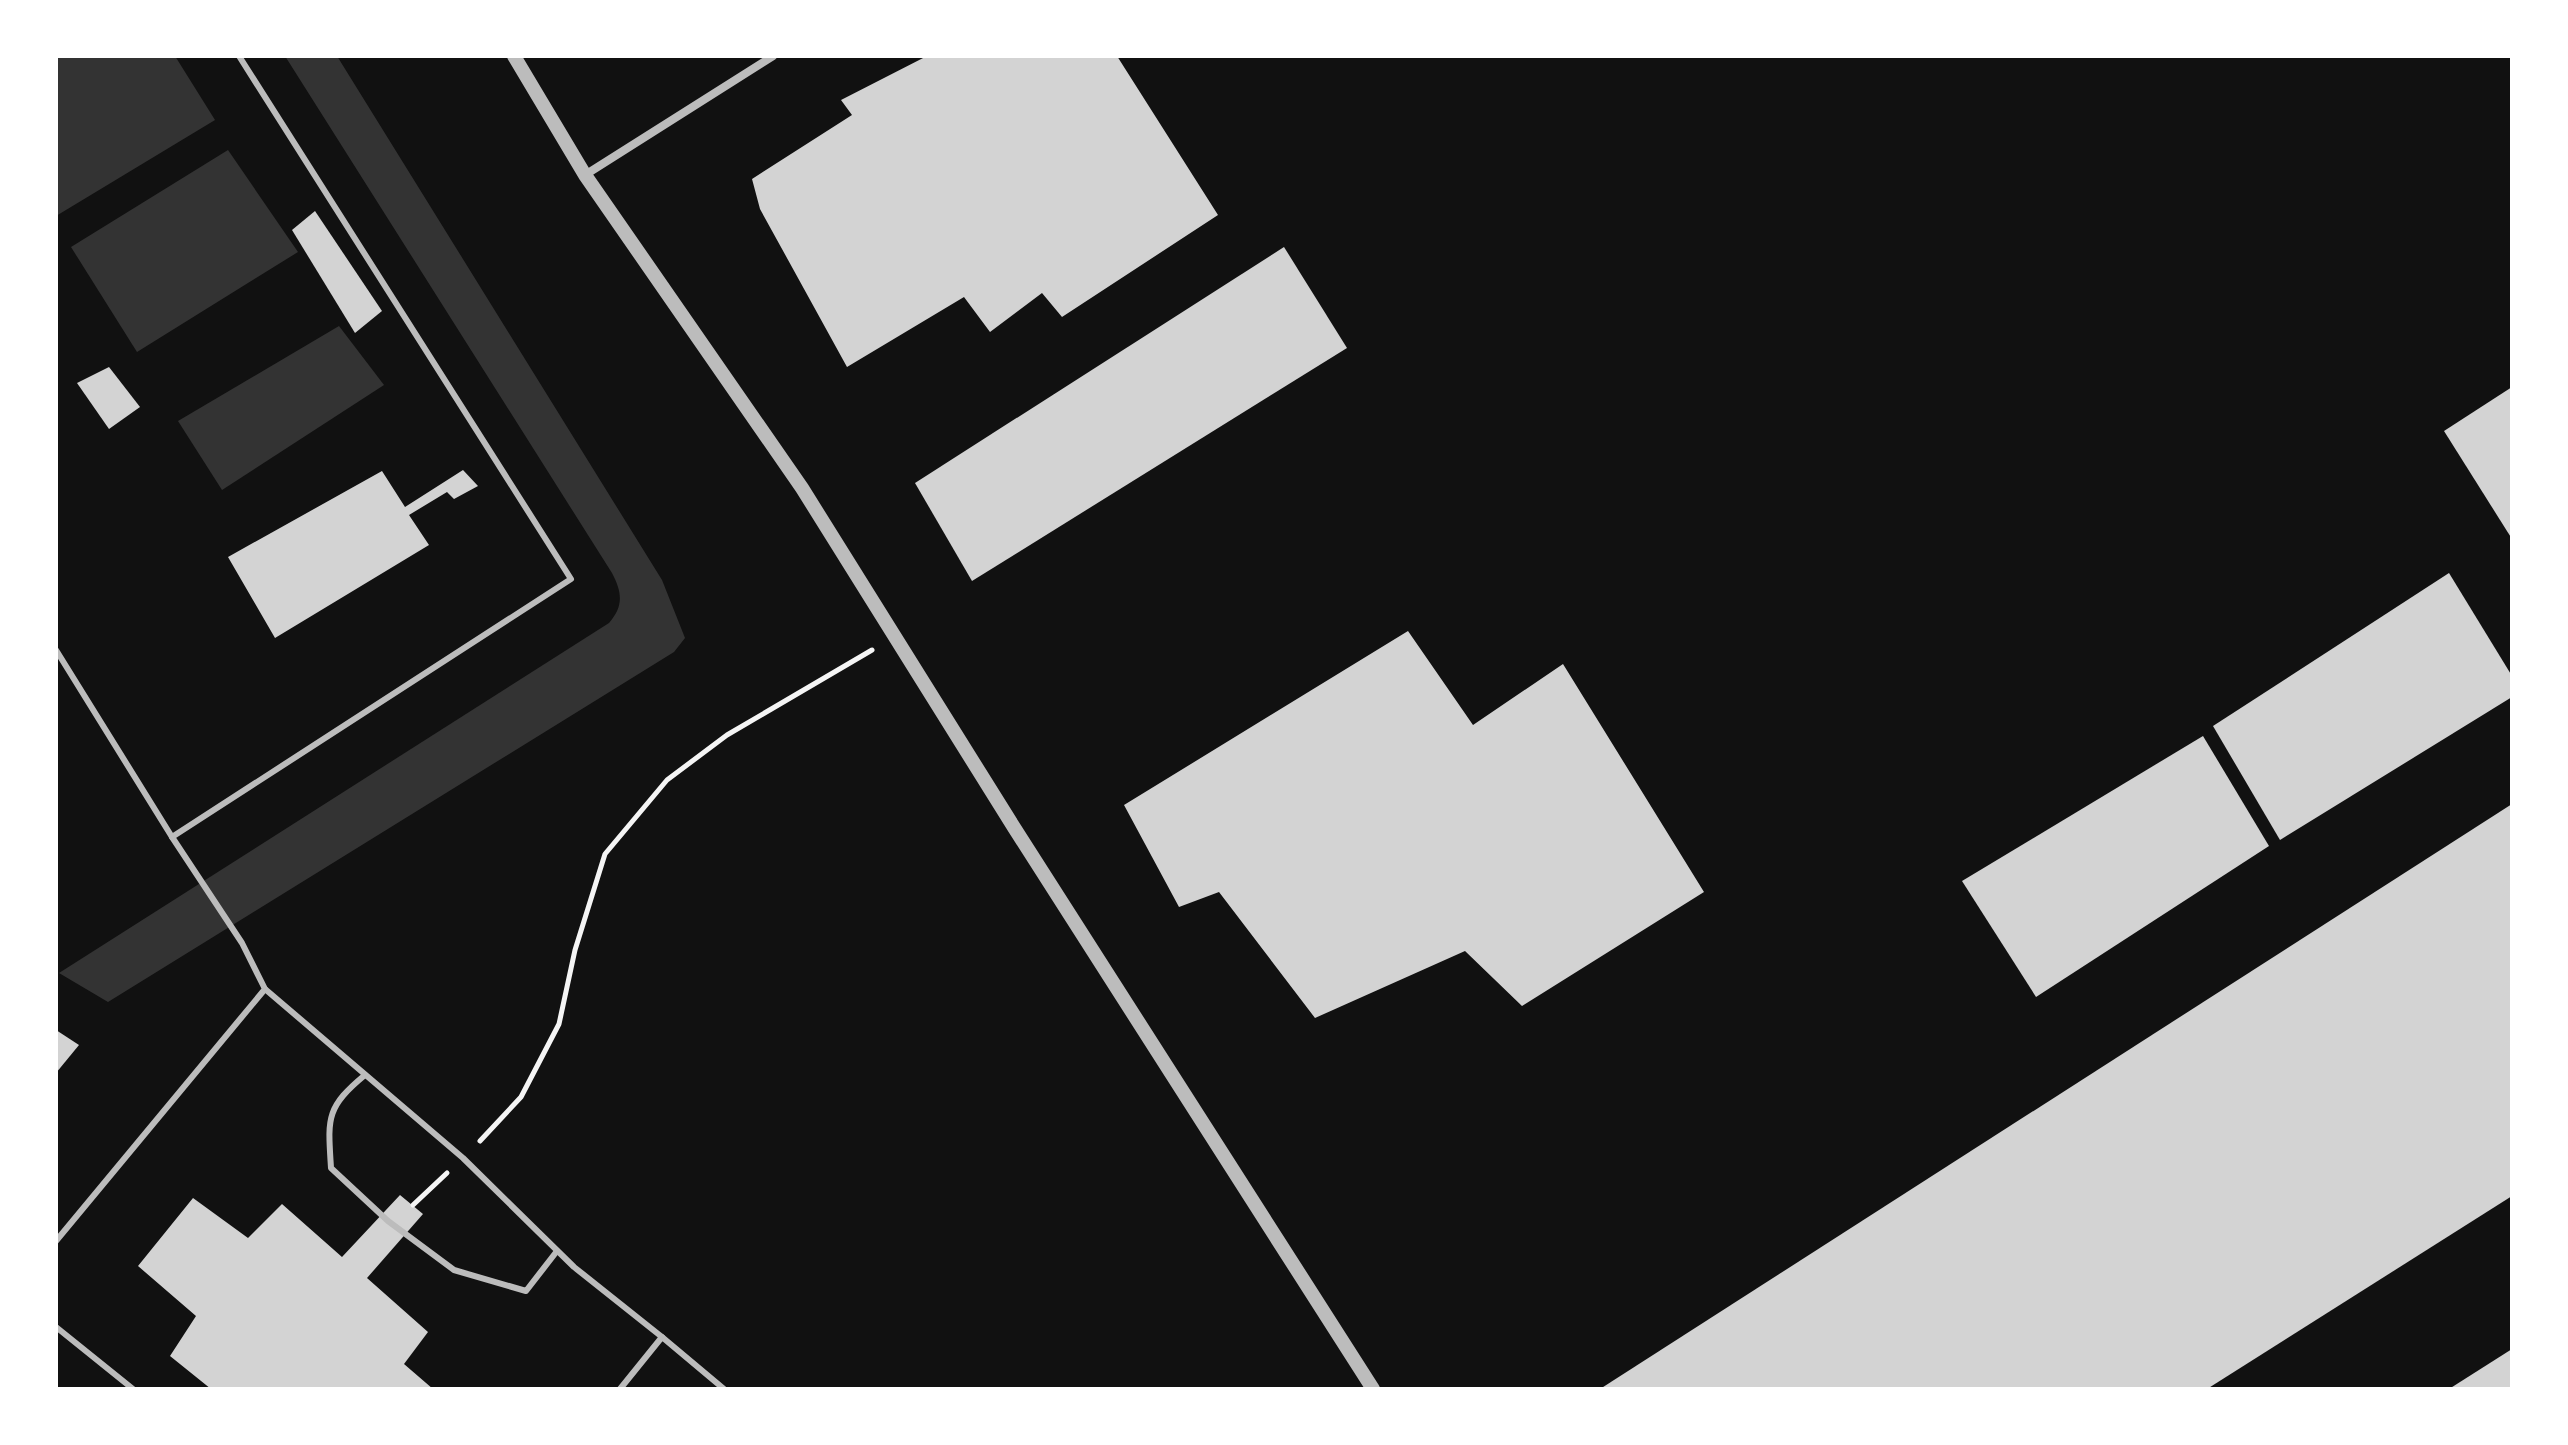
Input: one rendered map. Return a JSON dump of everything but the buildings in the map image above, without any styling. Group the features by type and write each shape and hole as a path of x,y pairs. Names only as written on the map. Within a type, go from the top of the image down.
{"street":[{"path":"514,56 585,175 802,488 1373,1389"},
{"path":"585,175 773,56"}],"lane":[{"path":"172,837 571,579 239,56"},
{"path":"56,650 190,866 242,943 265,989 463,1158 557,1251 724,1389"},
{"path":"56,1241 265,989"},
{"path":"365,1075 348,1089 331,1111 331,1168 388,1221 454,1270 526,1291 557,1251"},
{"path":"56,1327 133,1389"},
{"path":"620,1389 662,1337"}],"path":[{"path":"413,1205 521,1097 559,1024 575,950 605,854 667,780 727,735 894,637"}],"shaded area":[{"path":"56,56 175,56 215,120 56,216"},
{"path":"285,56 337,56 662,580 685,638 674,652 108,1002 59,973 609,623 619,605 618,586 612,573"},
{"path":"228,150 298,252 137,352 71,247"},
{"path":"339,326 384,385 222,490 178,421"}]}
